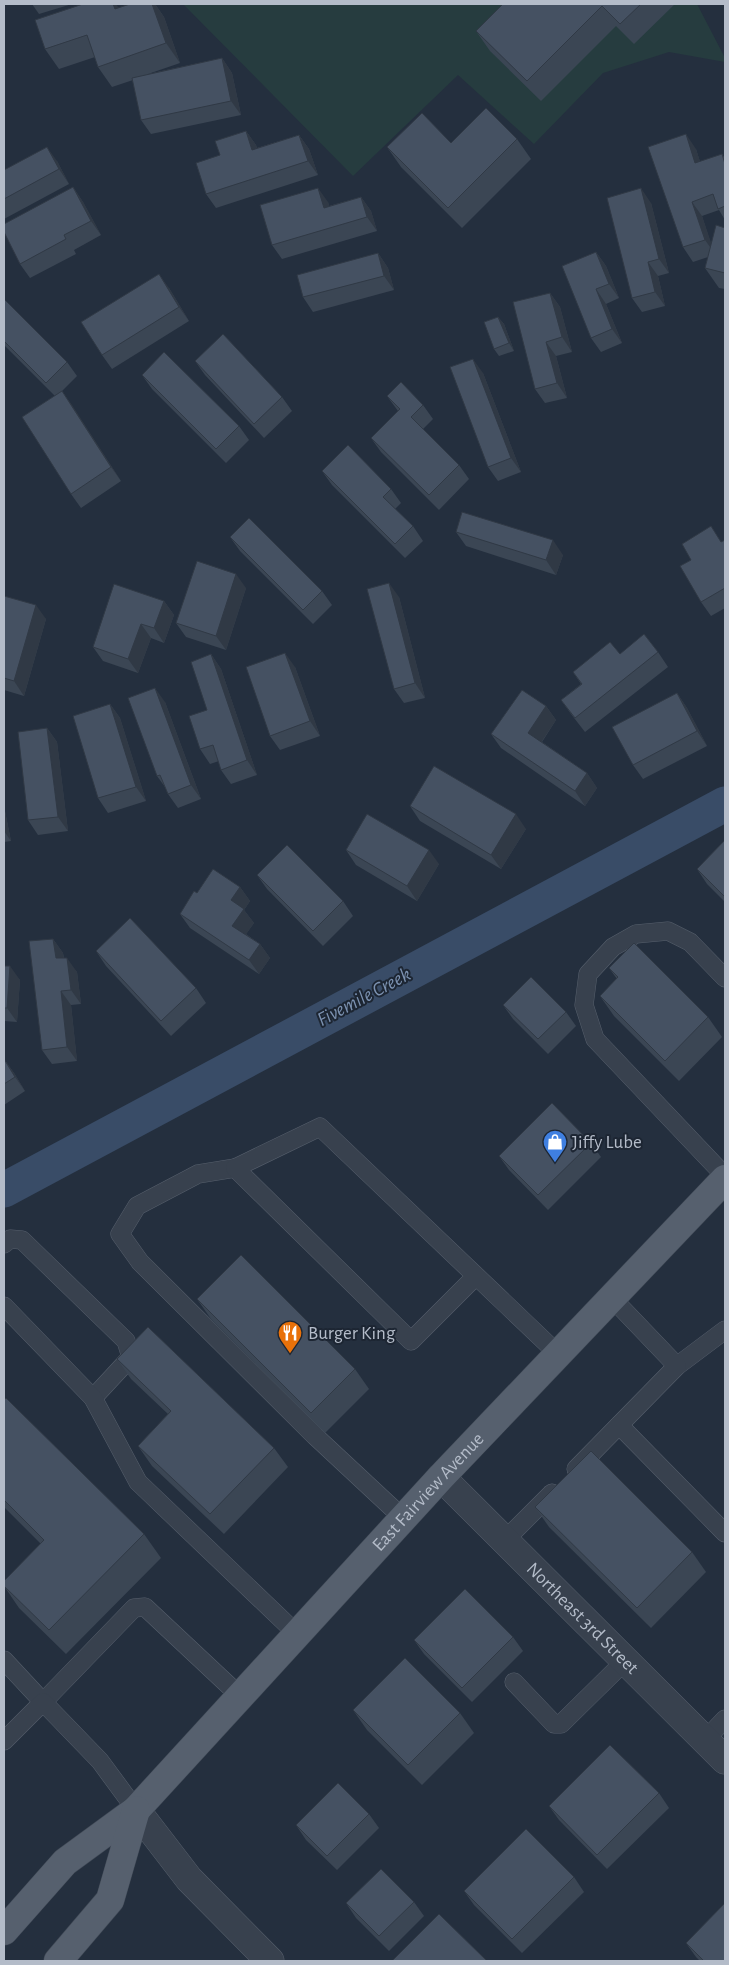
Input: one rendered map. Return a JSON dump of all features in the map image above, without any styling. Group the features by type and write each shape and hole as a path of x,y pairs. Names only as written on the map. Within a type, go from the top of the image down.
{"main road":[{"name":"East Fairview Avenue","path":"4,1931 65,1862 136,1810 441,1476 725,1177"},
{"name":"East Fairview Avenue","path":"58,1961 110,1900 136,1810"}],"street":[{"name":"Northeast 3rd Street","path":"441,1476 725,1760"},
{"path":"136,1810 189,1879 270,1961"}],"lane":[{"path":"725,978 690,942 675,934 668,931 636,934 613,947 588,974 584,1005 595,1039 725,1177"},
{"path":"403,1518 315,1436 140,1262 120,1234 137,1206 198,1174 235,1168 320,1127 558,1354"},
{"path":"235,1168 411,1341 476,1276"},
{"path":"4,1244 10,1239 22,1240 126,1341 131,1357 93,1398"},
{"path":"612,1298 678,1366"},
{"path":"7,1316 93,1398 138,1482 297,1634"},
{"path":"505,1540 678,1366 725,1330"},
{"path":"619,1425 725,1533"},
{"path":"4,1741 134,1608 145,1607 240,1696"},
{"path":"4,1660 100,1761 136,1810"},
{"path":"514,1682 554,1724 561,1724 626,1660"},
{"path":"705,1740 725,1719"}],"green space":[{"path":"183,4 697,4 725,58 725,62 669,52 603,73 534,144 458,75 353,176"}],"building":[{"path":"83,4 113,4 115,9 130,4 152,4 166,43 98,67 87,35 45,49 35,20"},
{"path":"503,4 641,4 620,24 602,6 527,81 476,31"},
{"path":"222,58 231,101 141,120 132,78"},
{"path":"486,108 517,139 448,208 387,147 422,113 451,143"},
{"path":"246,131 252,150 299,135 308,161 206,194 196,163 220,155 215,141"},
{"path":"686,134 695,163 722,154 725,164 725,206 718,209 713,194 692,202 705,240 683,247 648,147"},
{"path":"47,147 59,169 4,199 4,170"},
{"path":"73,187 91,221 64,235 66,239 20,264 4,232 4,224"},
{"path":"318,188 324,208 361,197 367,217 272,245 260,205"},
{"path":"641,188 659,259 648,262 655,292 632,298 607,198"},
{"path":"716,225 725,228 725,273 705,268"},
{"path":"596,252 609,284 596,289 612,329 591,338 562,266"},
{"path":"378,253 384,276 303,297 297,275"},
{"path":"159,274 179,307 102,355 81,322"},
{"path":"550,293 562,337 546,342 557,383 535,389 513,302"},
{"path":"4,299 67,362 46,383 4,341"},
{"path":"498,317 509,343 494,349 484,322"},
{"path":"223,334 282,397 254,424 195,361"},
{"path":"164,352 239,426 216,449 142,375"},
{"path":"473,359 511,458 488,467 450,367"},
{"path":"401,382 423,405 411,417 459,465 429,495 371,438 400,409 387,396"},
{"path":"62,391 111,467 71,494 22,417"},
{"path":"348,445 391,489 383,497 413,526 395,544 322,471"},
{"path":"462,512 553,540 546,560 456,532"},
{"path":"249,518 322,591 303,610 230,537"},
{"path":"711,526 721,542 725,540 725,588 701,602 680,566 691,560 682,544"},
{"path":"197,561 236,574 216,636 176,623"},
{"path":"389,583 415,683 394,689 367,589"},
{"path":"114,584 164,601 154,628 141,624 128,659 93,647"},
{"path":"4,596 36,605 14,681 4,678"},
{"path":"644,634 658,652 575,718 561,700 582,684 573,672 610,642 620,654"},
{"path":"285,653 310,721 270,736 246,667"},
{"path":"211,654 247,760 221,770 213,745 200,749 189,716 207,710 191,662"},
{"path":"155,688 191,785 168,794 160,775 157,776 128,698"},
{"path":"522,690 546,706 528,733 587,773 575,791 491,734"},
{"path":"677,693 697,731 633,765 612,727"},
{"path":"110,704 136,787 98,798 73,716"},
{"path":"47,728 58,817 28,820 18,732"},
{"path":"434,766 516,814 491,855 410,806"},
{"path":"367,814 429,850 407,886 346,850"},
{"path":"725,840 725,897 697,869"},
{"path":"287,845 343,901 313,931 257,875"},
{"path":"213,869 240,887 231,900 244,909 232,926 260,944 249,960 180,914 194,891 197,893"},
{"path":"130,918 196,988 161,1021 96,951"},
{"path":"53,939 56,958 67,958 71,990 61,991 67,1047 42,1050 29,941"},
{"path":"634,943 708,1017 665,1061 600,996 618,977 609,968"},
{"path":"4,966 10,966 7,1008 4,1008"},
{"path":"531,977 566,1012 538,1039 503,1005"},
{"path":"4,1059 15,1077 4,1084"},
{"name":"Jiffy Lube","path":"552,1103 591,1143 538,1195 499,1156"},
{"name":"Burger King","path":"241,1255 355,1369 311,1413 197,1299"},
{"path":"148,1327 274,1448 210,1514 138,1446 171,1411 117,1359"},
{"path":"6,1398 144,1534 49,1630 4,1586 4,1581 44,1540 4,1500 4,1400"},
{"path":"591,1451 692,1552 637,1608 535,1507"},
{"path":"465,1589 513,1637 462,1688 414,1640"},
{"path":"405,1658 460,1713 408,1765 353,1710"},
{"path":"610,1745 659,1793 597,1855 549,1806"},
{"path":"338,1783 369,1814 327,1856 296,1825"},
{"path":"526,1829 574,1877 512,1939 464,1891"},
{"path":"381,1869 414,1902 379,1936 346,1903"},
{"path":"725,1903 725,1961 704,1961 686,1943"},
{"path":"439,1914 487,1961 392,1961"}],"waterway":[{"name":"Fivemile Creek","path":"4,1190 725,804"}],"place":[{"name":"Jiffy Lube","path":"555,1163"},
{"name":"Burger King","path":"290,1354"}]}
